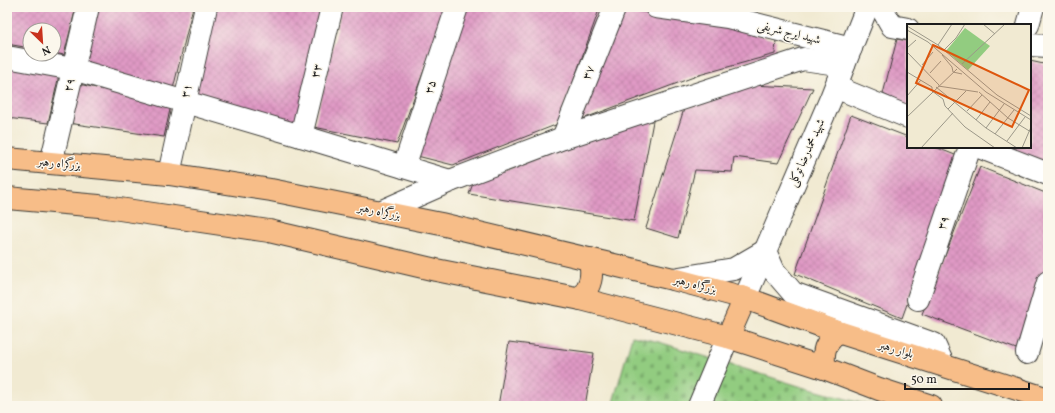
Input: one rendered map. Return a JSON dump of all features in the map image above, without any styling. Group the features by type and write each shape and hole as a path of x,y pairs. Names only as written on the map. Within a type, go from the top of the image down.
{"highway":[{"name":"بزرگراه رهبر","path":"7,159 169,174 271,190 441,224 673,279 745,298"},
{"path":"7,198 99,206 269,231 436,270 581,299 728,337 824,368 879,389 931,406"},
{"path":"581,299 589,286 592,273 590,259"},
{"path":"728,337 745,298"},
{"name":"بلوار رهبر","path":"745,298 838,332 943,364 1048,399"},
{"path":"824,368 823,353 828,341 838,332"}],"street":[{"name":"۲۹","path":"51,163 88,7"},
{"name":"۳۱","path":"169,174 206,7"},
{"name":"۳۳","path":"301,136 332,7"},
{"name":"۳۵","path":"404,166 457,7"},
{"name":"۳۷","path":"563,138 615,7"},
{"name":"شهید ایرج شریفی","path":"656,7 728,17 845,65"},
{"name":"شهید محمدرضا توکلی","path":"745,298 845,65 867,7"},
{"path":"881,7 892,26 907,29"},
{"path":"1028,24 1033,7"},
{"path":"1031,45 1048,46"},
{"path":"7,57 74,68 450,181"},
{"path":"380,212 450,181 563,138 803,59 845,65 845,91 907,117"},
{"name":"۳۹","path":"918,300 970,148"},
{"path":"983,148 1048,174"},
{"path":"673,279 734,269 765,251 774,271 793,293 934,344 943,364"},
{"path":"1027,353 1048,282"},
{"path":"699,406 728,337"}],"green space":[{"path":"632,336 659,342 799,386 872,406 612,406"}],"building":[{"path":"7,7 76,7 64,55 62,55 62,22 22,22 22,47 7,44"},
{"path":"94,7 193,7 173,89 81,64"},
{"path":"212,7 324,7 298,124 191,97"},
{"path":"342,7 447,7 397,144 314,127"},
{"path":"463,7 600,7 558,124 453,165 413,155"},
{"path":"621,9 708,21 776,40 775,54 699,75 577,121"},
{"path":"897,39 907,41 907,106 883,94"},
{"path":"1031,61 1048,65 1048,164 1004,148 1031,148"},
{"path":"7,64 59,75 48,123 7,118"},
{"path":"79,84 171,105 164,137 68,123"},
{"path":"751,85 813,88 778,163 734,157 732,172 695,170 678,238 646,228 684,109"},
{"path":"851,115 907,137 907,148 938,148 960,157 902,318 795,274"},
{"path":"654,116 634,221 469,194 474,181"},
{"path":"980,167 1048,194 1048,282 1027,353 922,314"},
{"path":"1048,324 1048,343 1043,341"},
{"path":"509,342 594,353 585,406 498,406"}]}
